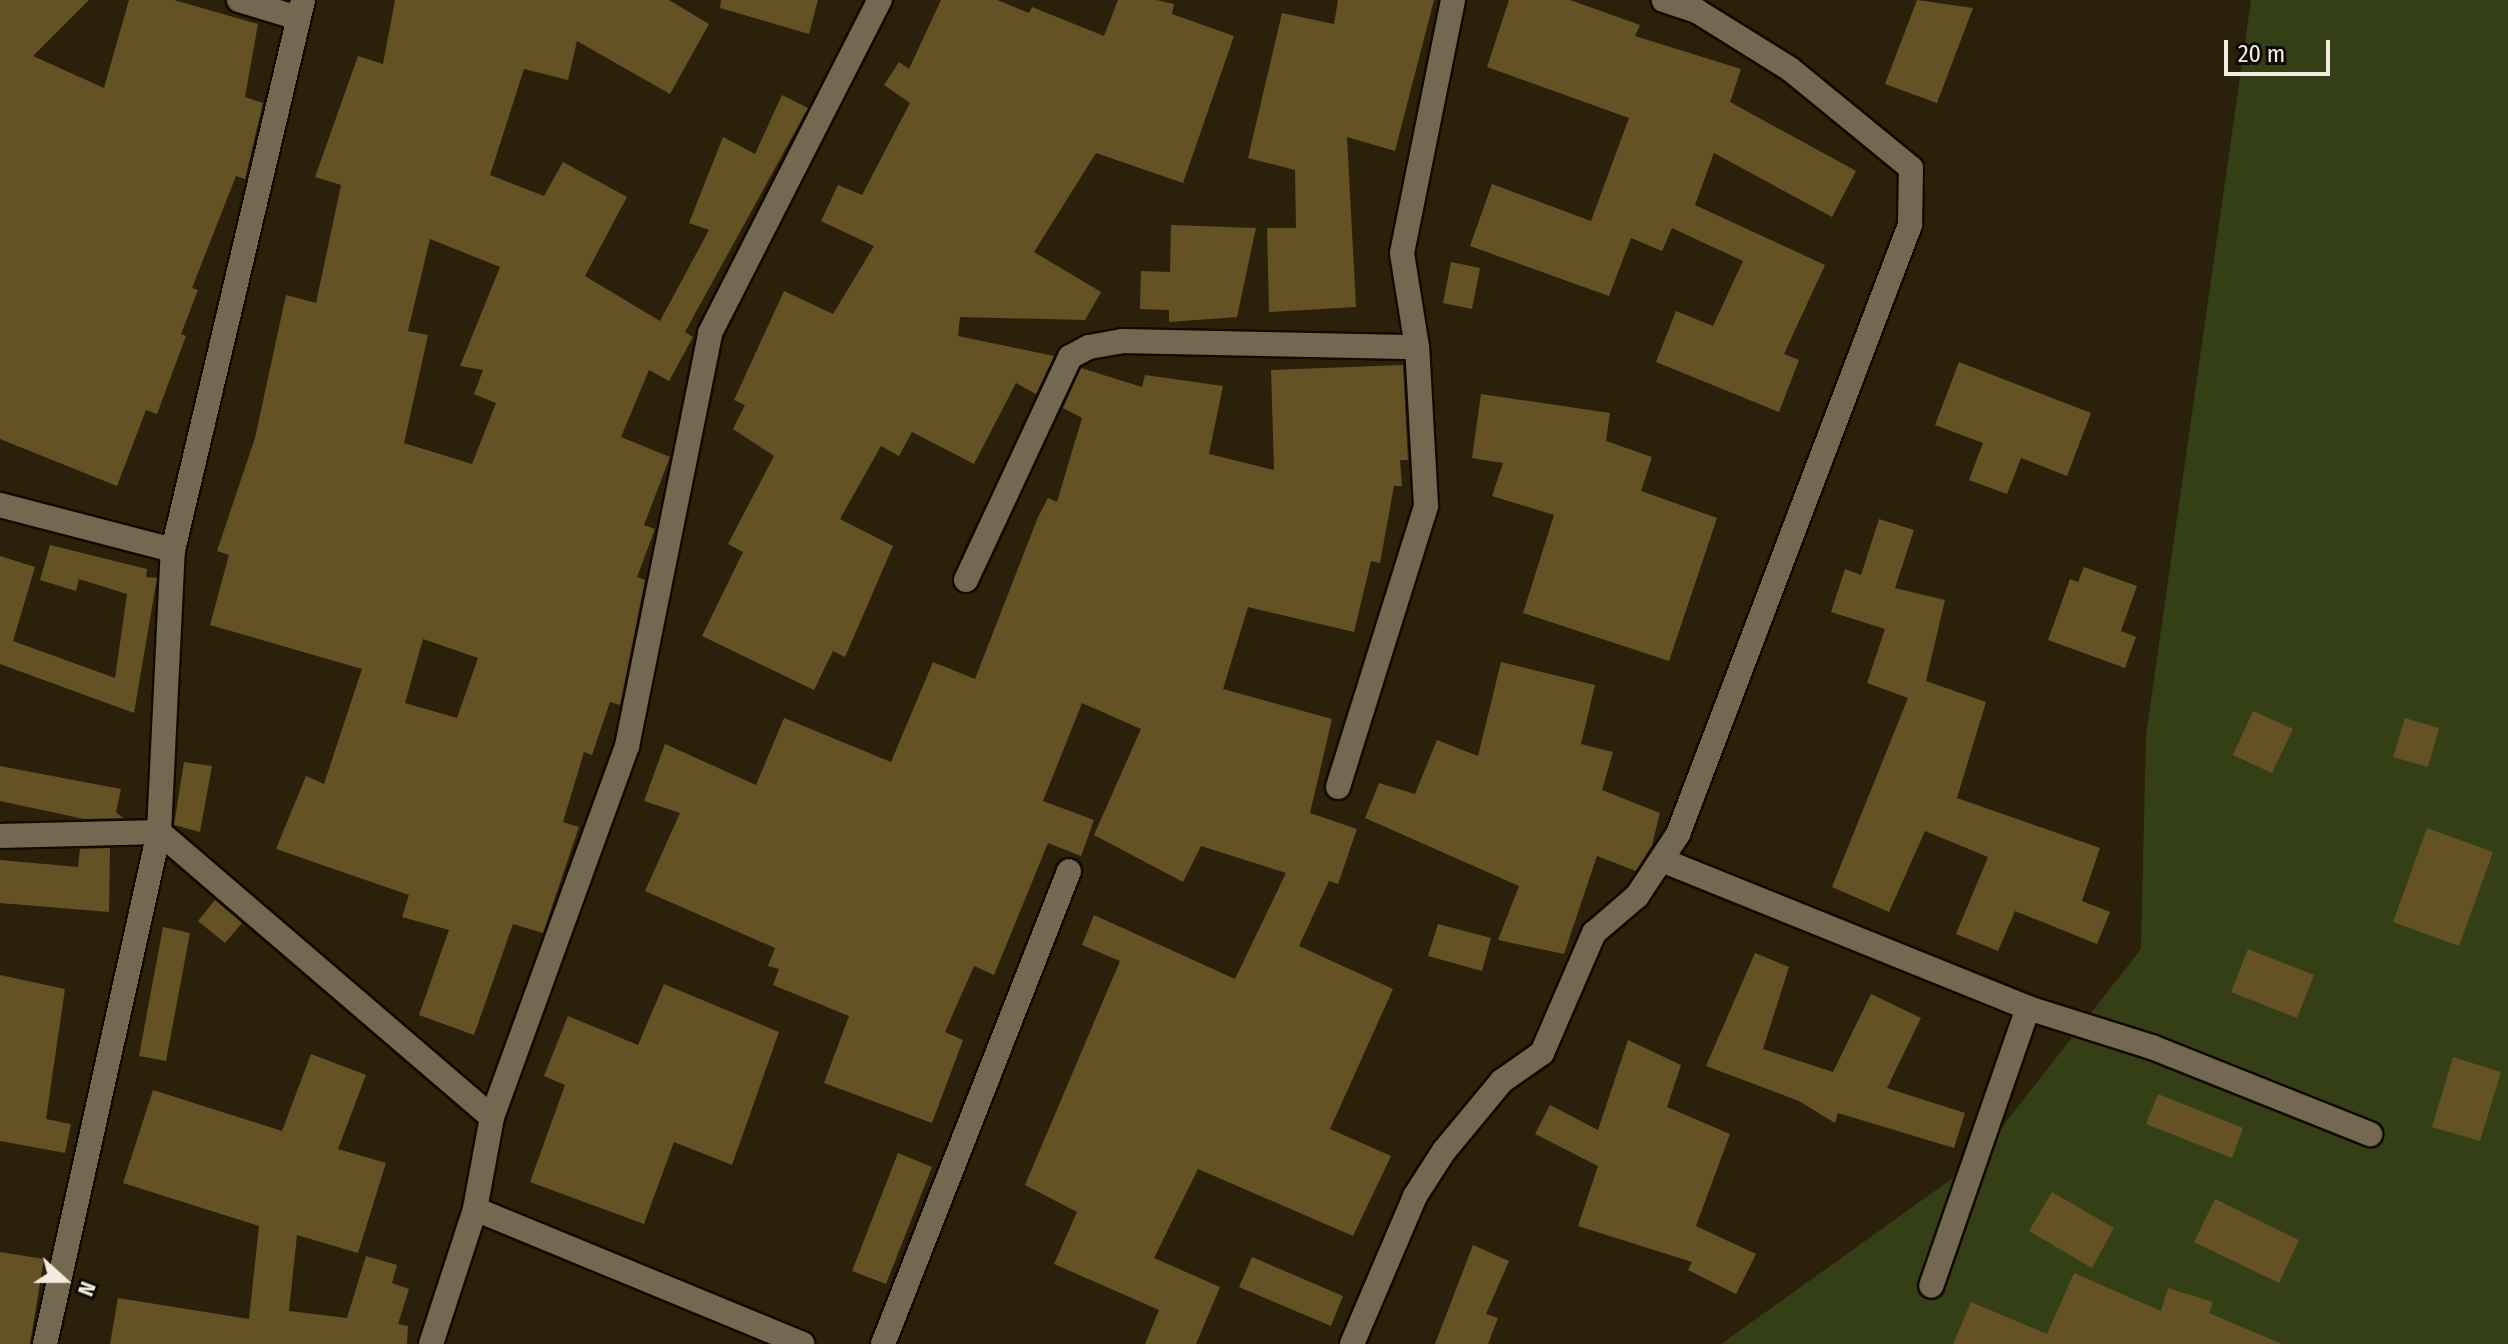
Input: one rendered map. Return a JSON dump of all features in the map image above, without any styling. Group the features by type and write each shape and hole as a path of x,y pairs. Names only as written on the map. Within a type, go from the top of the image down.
{"street":[{"path":"45,1344 159,832 173,550 301,9 239,0"},
{"path":"431,1344 475,1209 492,1117 627,746 710,333 880,0"},
{"path":"1338,787 1426,506 1417,347 1402,253 1453,0"},
{"path":"1352,1344 1415,1196 1444,1151 1502,1081 1542,1053 1594,933 1637,896 1678,834 1910,225 1911,168 1790,69 1697,11 1664,0"},
{"path":"966,580 1070,357 1089,347 1122,341 1417,347"},
{"path":"0,505 173,550"},
{"path":"0,836 159,832 492,1117"},
{"path":"1662,860 2028,1008 2152,1047 2370,1134"},
{"path":"883,1344 1069,871"},
{"path":"1931,1286 2028,1008"},
{"path":"475,1209 802,1344"}],"green space":[{"path":"2251,0 2508,0 2508,1344 1721,1344 1974,1163 2141,949 2146,735"}],"building":[{"path":"0,0 89,0 33,56 104,88 129,0 174,0 258,24 245,97 263,103 245,179 236,176 192,288 198,290 181,334 186,336 157,414 146,410 117,486 0,439"},
{"path":"395,0 669,0 709,24 670,94 577,41 568,80 524,69 490,175 544,196 563,162 627,197 585,276 660,321 709,230 689,223 723,137 755,154 782,95 808,108 685,332 693,337 669,381 649,370 621,437 670,457 644,525 655,529 637,577 645,580 620,705 610,702 592,755 584,752 563,822 579,827 543,933 513,924 474,1035 419,1015 449,930 402,917 409,895 276,849 306,776 324,784 362,669 210,625 229,555 217,551 255,438 286,295 316,303 341,185 315,177 358,56 383,64","holes":["430,239 500,267 460,366 483,370 474,394 496,403 472,464 404,443 428,335 408,331","423,639 478,658 457,718 405,703"]},
{"path":"721,0 818,0 809,34 720,8"},
{"path":"941,0 997,0 1029,13 1032,7 1104,36 1118,0 1156,0 1174,4 1172,14 1234,36 1183,183 1096,153 1034,252 1101,292 1085,320 960,317 958,336 1054,356 1036,394 1016,383 974,464 912,432 899,456 881,446 840,519 893,546 845,657 833,651 814,690 702,636 743,552 728,544 774,456 733,429 745,405 734,400 784,291 833,314 874,246 821,221 838,185 862,195 910,103 884,85 899,62 909,69"},
{"path":"1338,0 1434,0 1395,151 1347,137 1356,307 1269,312 1267,228 1296,228 1295,170 1248,158 1282,13 1334,24"},
{"path":"1509,0 1570,0 1640,25 1635,36 1741,69 1730,102 1856,171 1832,217 1714,153 1695,205 1825,265 1784,354 1799,360 1779,412 1656,362 1676,311 1713,326 1743,261 1672,228 1662,251 1631,238 1609,296 1470,246 1492,184 1591,221 1629,118 1487,67"},
{"path":"1917,0 1973,8 1937,103 1885,84"},
{"path":"1171,225 1256,228 1237,317 1169,322 1169,310 1140,309 1141,271 1170,272"},
{"path":"1451,262 1480,268 1472,309 1443,303"},
{"path":"1959,362 2091,413 2067,476 2021,458 2007,494 1969,480 1983,443 1935,425"},
{"path":"1403,365 1408,460 1400,460 1402,486 1394,486 1380,563 1371,561 1354,632 1248,607 1223,689 1332,719 1310,813 1357,829 1338,884 1329,881 1299,946 1393,989 1330,1129 1391,1156 1353,1236 1198,1169 1154,1258 1220,1287 1196,1344 1145,1344 1159,1310 1054,1264 1077,1212 1025,1185 1120,961 1082,945 1094,915 1235,979 1286,873 1201,846 1183,882 1094,835 1141,729 1082,703 1043,801 1094,820 1081,856 1048,843 994,975 974,966 945,1032 963,1040 932,1123 824,1083 849,1016 773,985 779,969 768,966 775,948 645,891 680,813 644,801 665,744 756,785 784,718 891,762 933,662 975,679 1038,517 1048,498 1057,502 1082,418 1063,408 1081,368 1142,387 1145,375 1223,386 1209,454 1274,470 1271,370"},
{"path":"1481,394 1610,413 1606,441 1652,457 1641,491 1717,518 1669,661 1523,613 1554,515 1492,496 1503,463 1472,458"},
{"path":"1879,519 1914,530 1895,588 1945,600 1926,681 1986,702 1957,798 2100,848 2082,901 2110,912 2097,944 2015,911 1998,951 1956,934 1988,857 1925,831 1889,912 1832,887 1908,698 1867,683 1885,629 1831,612 1845,569 1861,575"},
{"path":"50,545 147,569 146,577 157,578 134,713 0,664 0,556 35,567 13,641 115,678 127,594 79,579 76,591 40,580"},
{"path":"2084,567 2137,586 2121,631 2136,637 2125,668 2048,640 2070,579 2078,582"},
{"path":"1501,662 1595,685 1581,744 1613,752 1602,790 1660,813 1652,845 1636,871 1597,856 1564,954 1498,940 1519,886 1365,818 1379,783 1415,794 1437,740 1478,756"},
{"path":"2253,711 2293,729 2272,773 2233,755"},
{"path":"2405,718 2439,728 2428,767 2393,757"},
{"path":"184,762 212,766 200,832 174,825"},
{"path":"0,766 121,789 116,812 123,818 84,819 0,801"},
{"path":"2427,828 2493,852 2459,946 2393,922"},
{"path":"110,848 109,912 0,903 0,860 78,867 80,849"},
{"path":"215,900 242,923 225,943 198,921"},
{"path":"1438,924 1491,938 1482,971 1428,956"},
{"path":"163,927 190,933 166,1061 139,1056"},
{"path":"2248,949 2314,975 2297,1018 2231,992"},
{"path":"1755,953 1789,967 1763,1049 1833,1072 1871,994 1921,1018 1887,1088 1965,1113 1954,1148 1838,1113 1835,1123 1799,1101 1706,1066"},
{"path":"0,975 65,989 46,1119 71,1124 65,1153 0,1141"},
{"path":"664,984 779,1032 732,1165 674,1142 644,1224 530,1182 565,1085 544,1076 568,1016 638,1045"},
{"path":"1628,1040 1681,1065 1667,1107 1730,1134 1696,1226 1756,1254 1736,1294 1688,1270 1692,1262 1578,1226 1598,1166 1535,1134 1550,1105 1598,1130"},
{"path":"311,1054 366,1075 338,1149 386,1163 358,1253 297,1235 289,1311 347,1318 366,1256 397,1265 392,1283 409,1289 398,1324 408,1326 407,1344 110,1344 118,1298 249,1319 259,1226 123,1183 153,1090 282,1131"},
{"path":"2453,1057 2501,1072 2480,1141 2432,1127"},
{"path":"2158,1094 2243,1128 2232,1158 2146,1124"},
{"path":"898,1153 932,1167 886,1284 852,1271"},
{"path":"2052,1192 2114,1228 2092,1268 2029,1231"},
{"path":"2215,1199 2299,1240 2279,1283 2194,1242"},
{"path":"1473,1245 1509,1261 1486,1314 1498,1318 1488,1344 1435,1344"},
{"path":"0,1252 44,1259 30,1344 0,1344"},
{"path":"1252,1257 1343,1296 1331,1326 1239,1287"},
{"path":"2074,1273 2161,1311 2168,1288 2213,1302 2209,1313 2282,1344 1953,1344 1971,1302 2047,1334"}]}
